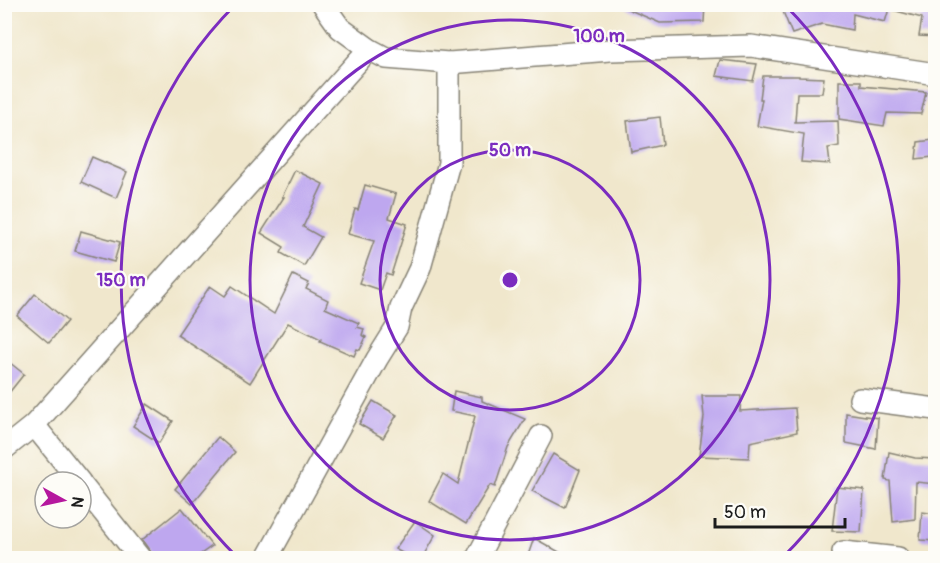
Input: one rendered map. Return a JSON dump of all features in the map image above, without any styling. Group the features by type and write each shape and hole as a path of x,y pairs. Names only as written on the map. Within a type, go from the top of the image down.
{"street":[{"path":"323,4 340,28 386,58 449,63 610,50 751,46 936,74"},
{"path":"4,449 34,425 369,49"},
{"path":"267,558 396,327 401,308 420,268 449,163 449,63"},
{"path":"860,399 936,409"},
{"path":"34,425 70,470"},
{"path":"477,558 541,436"},
{"path":"93,499 140,558"},
{"path":"843,552 898,558"}],"building":[{"path":"616,4 662,4 662,7 705,4 704,22 660,23"},
{"path":"780,4 936,4 936,37 919,36 922,18 889,9 885,22 853,14 852,30 822,24 792,34"},
{"path":"720,60 757,64 753,81 716,76"},
{"path":"763,76 824,78 822,93 797,93 795,122 838,121 839,146 828,148 830,164 801,162 804,134 757,126"},
{"path":"839,81 861,81 861,86 926,92 921,114 887,113 884,126 839,119"},
{"path":"660,117 663,145 631,152 627,121"},
{"path":"933,140 933,157 916,159 918,142"},
{"path":"92,157 127,172 116,198 81,182"},
{"path":"295,170 323,184 303,227 321,237 304,266 281,253 284,247 261,233 284,197 282,197"},
{"path":"365,185 396,194 389,218 407,224 391,275 386,273 380,290 359,283 374,241 348,234"},
{"path":"81,231 120,242 114,262 75,251"},
{"path":"293,275 309,283 306,289 328,300 325,308 359,323 357,327 364,329 362,335 366,337 360,350 357,349 354,356 288,323 250,383 177,335 210,286 225,296 232,286 274,314"},
{"path":"35,294 67,321 49,343 17,316"},
{"path":"4,358 24,374 4,399"},
{"path":"454,391 482,397 482,401 525,419 508,447 495,487 490,485 466,524 429,501 443,474 458,484 475,416 451,411"},
{"path":"702,396 741,396 740,411 795,408 797,432 750,442 749,458 699,456 704,417"},
{"path":"373,401 397,415 383,438 359,424"},
{"path":"147,404 173,421 159,443 133,426"},
{"path":"846,413 878,418 876,449 846,443"},
{"path":"218,437 235,452 192,504 175,489"},
{"path":"889,452 915,458 936,459 936,484 916,482 915,519 893,522 890,481 885,480"},
{"path":"553,454 580,470 565,508 532,491"},
{"path":"837,487 864,490 861,532 832,531"},
{"path":"182,508 212,546 195,558 153,558 142,540"},
{"path":"922,512 936,514 936,541 920,540"},
{"path":"415,521 435,535 422,558 411,558 395,549"},
{"path":"534,538 570,558 527,558"}]}
